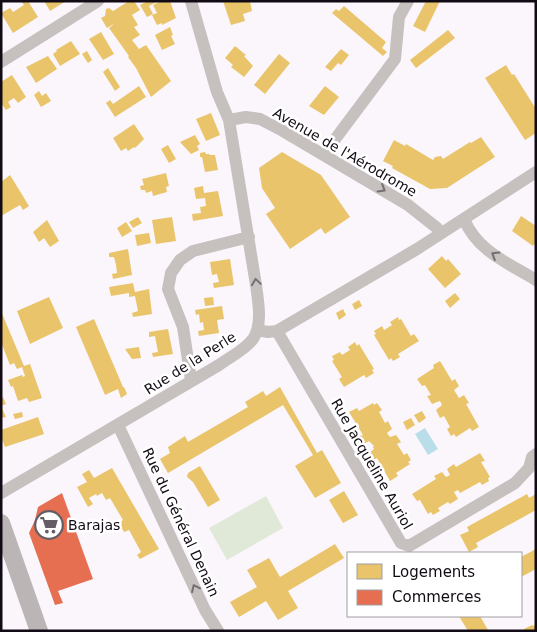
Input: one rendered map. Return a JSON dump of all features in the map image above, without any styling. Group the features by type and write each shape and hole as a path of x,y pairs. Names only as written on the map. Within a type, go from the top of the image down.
{"main road":[{"path":"1,523 38,631"}],"street":[{"path":"1,62 98,1"},
{"path":"191,1 217,92 229,120 249,237 259,312 256,330 277,331 440,234 536,172"},
{"path":"324,154 395,59 399,17 408,1"},
{"name":"Avenue de l'Aérodrome","path":"229,120 260,119 324,154 408,205 437,228 440,234"},
{"path":"464,218 475,238 484,248 536,280"},
{"path":"191,380 183,327 168,288 170,273 180,260 193,251 249,237"},
{"name":"Rue de la Perle","path":"1,493 243,349 253,339 256,330"},
{"name":"Rue Jacqueline Auriol","path":"277,331 401,543 409,546 515,483 529,468 532,457 536,454"},
{"name":"Rue du Général Denain","path":"118,425 205,610 218,631"}],"green space":[{"path":"266,496 283,528 227,560 209,528"}],"water":[{"path":"425,428 438,449 428,455 415,434"}],"building: Logements":[{"path":"21,1 28,1 38,17 13,33 1,13 10,8 13,12 24,5"},
{"path":"44,1 66,1 50,11"},
{"path":"129,1 134,1 140,10 132,15 138,25 134,27 140,35 132,40 139,49 146,45 171,81 151,97 129,56 109,28 115,23 107,28 101,18 105,16 106,9 109,8 113,11"},
{"path":"148,1 158,1 149,6 153,14 147,17 140,5"},
{"path":"161,1 170,1 176,18 162,25 162,23 157,25 152,15 157,13 153,5"},
{"path":"223,1 250,1 252,11 243,14 245,21 231,25"},
{"path":"426,1 440,1 425,32 413,26"},
{"path":"344,6 386,42 382,48 387,52 383,56 332,13 336,9 339,11"},
{"path":"170,27 173,35 171,36 175,44 162,50 155,35"},
{"path":"448,30 455,38 416,68 410,60"},
{"path":"101,32 114,54 103,60 89,39"},
{"path":"71,41 80,54 60,66 53,54"},
{"path":"235,46 246,55 244,56 253,66 244,77 231,67 233,65 225,58"},
{"path":"341,49 349,55 341,65 338,63 331,71 325,67"},
{"path":"87,51 92,60 88,63 82,54"},
{"path":"279,54 290,63 265,94 254,85"},
{"path":"48,56 57,69 36,83 26,67"},
{"path":"506,65 512,75 514,74 536,109 536,133 525,140 485,78"},
{"path":"108,68 120,87 115,91 103,72"},
{"path":"12,75 26,97 18,103 14,98 8,102 11,107 6,110 1,103 1,82"},
{"path":"139,86 146,97 115,117 106,103 110,100 113,104"},
{"path":"325,86 339,97 324,115 309,106"},
{"path":"39,91 42,96 46,93 51,101 41,107 34,95"},
{"path":"211,113 220,135 206,141 196,119"},
{"path":"134,124 144,139 135,148 128,151 126,148 121,151 113,138"},
{"path":"195,135 200,144 197,146 199,150 191,154 180,142"},
{"path":"481,137 495,157 447,188 430,189 383,161 394,140 405,146 406,144 433,160 435,157 441,156 443,159"},
{"path":"168,145 176,159 169,163 161,149"},
{"path":"205,152 206,154 215,155 218,170 205,172 200,153"},
{"path":"282,152 321,175 350,217 325,234 321,228 290,249 266,214 275,208 262,188 259,168"},
{"path":"166,173 169,186 166,187 167,192 153,196 152,191 146,193 145,190 141,190 140,186 144,185 142,179"},
{"path":"10,175 29,206 23,210 20,205 1,216 1,182"},
{"path":"203,186 204,193 218,191 223,216 193,221 192,214 201,213 200,207 206,206 205,198 196,199 194,188"},
{"path":"521,216 536,226 536,242 533,246 512,231"},
{"path":"138,217 142,223 133,228 129,222"},
{"path":"172,217 176,241 156,244 152,220"},
{"path":"47,220 59,241 50,247 44,238 39,242 33,232"},
{"path":"126,222 132,231 122,237 117,228"},
{"path":"149,233 151,243 137,246 135,235"},
{"path":"128,249 132,275 113,279 112,274 117,273 116,265 114,257 109,257 109,253"},
{"path":"442,256 446,261 448,259 461,274 445,288 428,269"},
{"path":"230,259 234,285 214,288 213,283 219,282 217,274 212,275 210,262"},
{"path":"133,283 135,292 149,289 152,314 133,317 132,313 138,311 135,296 129,297 129,293 111,296 109,287"},
{"path":"455,293 460,299 450,308 445,301"},
{"path":"49,297 63,328 30,344 17,311"},
{"path":"213,297 214,305 205,306 204,298"},
{"path":"359,300 362,306 355,310 352,304"},
{"path":"222,306 224,319 217,320 219,333 199,336 198,331 204,330 203,322 200,323 199,314 196,315 195,310"},
{"path":"343,309 346,315 339,320 336,313"},
{"path":"1,311 24,366 30,364 42,398 29,402 27,398 18,401 13,386 11,387 8,380 22,375 23,377 25,376 22,367 17,369 14,363 10,365 1,342"},
{"path":"398,317 411,336 414,334 419,341 398,354 400,357 393,361 391,358 389,360 374,335 376,334 374,331 382,326 384,330 392,325 390,322"},
{"path":"94,319 127,394 121,398 118,389 105,395 76,327"},
{"path":"168,329 173,354 153,357 152,353 158,352 155,336 149,337 149,332"},
{"path":"355,342 357,346 359,344 374,369 372,370 374,373 366,378 364,375 344,387 339,379 342,377 332,361 334,360 332,356 340,352 342,355 350,350 348,347"},
{"path":"139,347 141,358 132,359 125,349"},
{"path":"440,361 452,381 455,379 459,386 454,390 459,398 464,395 469,403 466,404 479,427 472,431 470,428 456,437 454,434 451,436 447,429 450,427 444,416 440,418 436,410 442,405 440,401 432,404 427,396 431,395 425,385 422,386 417,379 434,368 433,365"},
{"path":"280,387 317,453 322,450 341,483 315,498 295,466 313,455 283,405 168,473 160,459 170,453 168,447 185,436 188,442 248,407 245,402 263,391 266,396"},
{"path":"3,397 6,404 1,406 1,398"},
{"path":"373,403 374,405 377,403 382,410 379,412 385,423 388,421 392,429 387,433 390,437 396,435 401,442 397,444 404,455 407,453 411,460 408,462 410,464 396,473 398,476 390,481 377,458 374,460 369,453 374,449 374,446 369,441 364,444 359,436 363,435 349,412 357,408 359,411"},
{"path":"1,406 6,417 1,418"},
{"path":"422,411 426,418 419,423 414,415"},
{"path":"22,412 23,417 15,419 13,414"},
{"path":"38,417 44,434 5,447 1,437 1,430"},
{"path":"411,418 415,425 407,430 403,422"},
{"path":"480,453 485,461 481,462 490,477 488,478 489,481 482,485 480,482 460,493 458,490 454,492 458,499 438,508 440,511 433,515 431,512 428,514 420,500 417,501 412,494 436,479 434,476 442,472 446,477 450,475 447,469 454,464 456,467"},
{"path":"200,466 220,500 208,507 193,482 187,477 188,473"},
{"path":"112,468 159,549 140,559 137,555 141,552 129,530 124,532 119,523 123,520 110,498 106,500 102,493 97,496 96,494 89,498 93,504 88,507 77,487 87,482 82,474 89,470 94,478"},
{"path":"344,491 358,515 343,523 329,500"},
{"path":"527,494 529,498 536,494 536,510 476,543 478,547 469,552 460,535 469,531 467,527"},
{"path":"335,544 344,558 288,591 298,608 278,620 266,601 239,617 230,602 257,587 247,570 269,558 280,577"},
{"path":"536,549 536,569 523,576 522,576 522,556"},
{"path":"460,617 481,617 488,630 468,631"},
{"path":"535,625 536,631 525,631 524,629"}],"building: Commerces":[{"path":"62,493 93,579 58,591 63,603 55,605 29,533 38,507"}],"place":[{"name":"Barajas","path":"49,525"}]}
